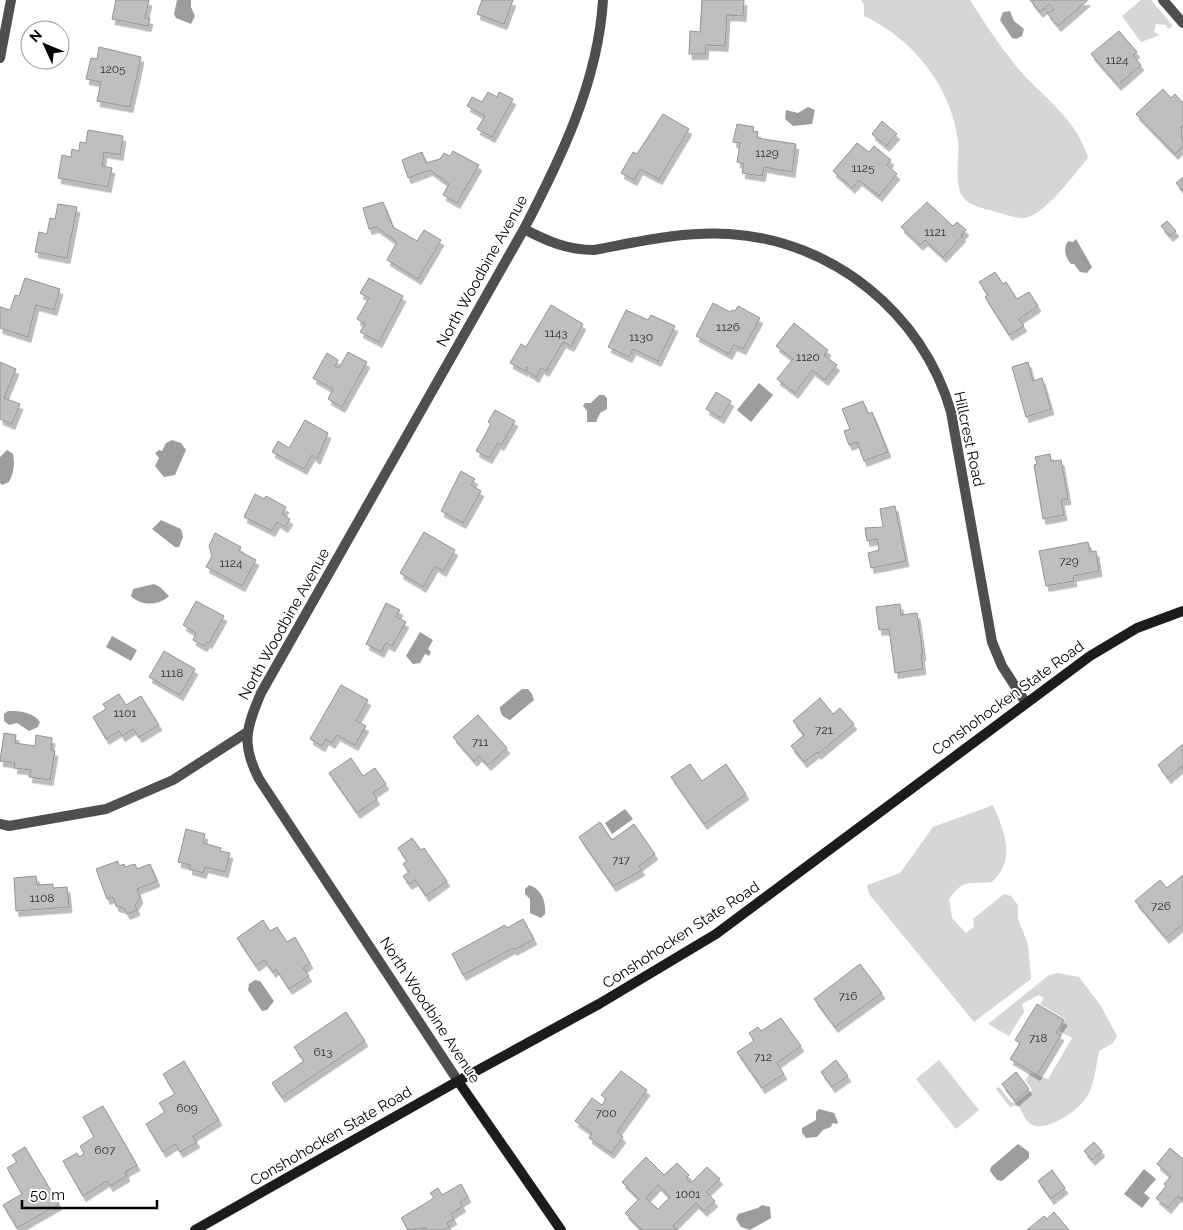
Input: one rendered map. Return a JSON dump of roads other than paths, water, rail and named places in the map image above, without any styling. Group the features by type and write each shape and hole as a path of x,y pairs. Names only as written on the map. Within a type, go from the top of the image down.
{"main road":[{"name":"Conshohocken State Road","path":"195,1230 458,1081 599,1004 716,934 1090,656 1122,636 1162,617 1183,611"},
{"name":"North Woodbine Avenue","path":"458,1081 561,1230"}],"street":[{"path":"0,58 11,0"},
{"name":"North Woodbine Avenue","path":"458,1081 260,779 248,752 246,733 253,710 261,693 524,229 552,176 574,126 591,73 603,0"},
{"path":"1163,0 1183,23"},
{"name":"Hillcrest Road","path":"524,229 550,242 578,250 594,250 694,234 728,234 770,240 813,254 833,264 859,281 887,304 902,320 928,356 946,393 992,642 1002,666 1026,703"},
{"path":"0,824 9,826 106,809 173,780 246,733"}]}
